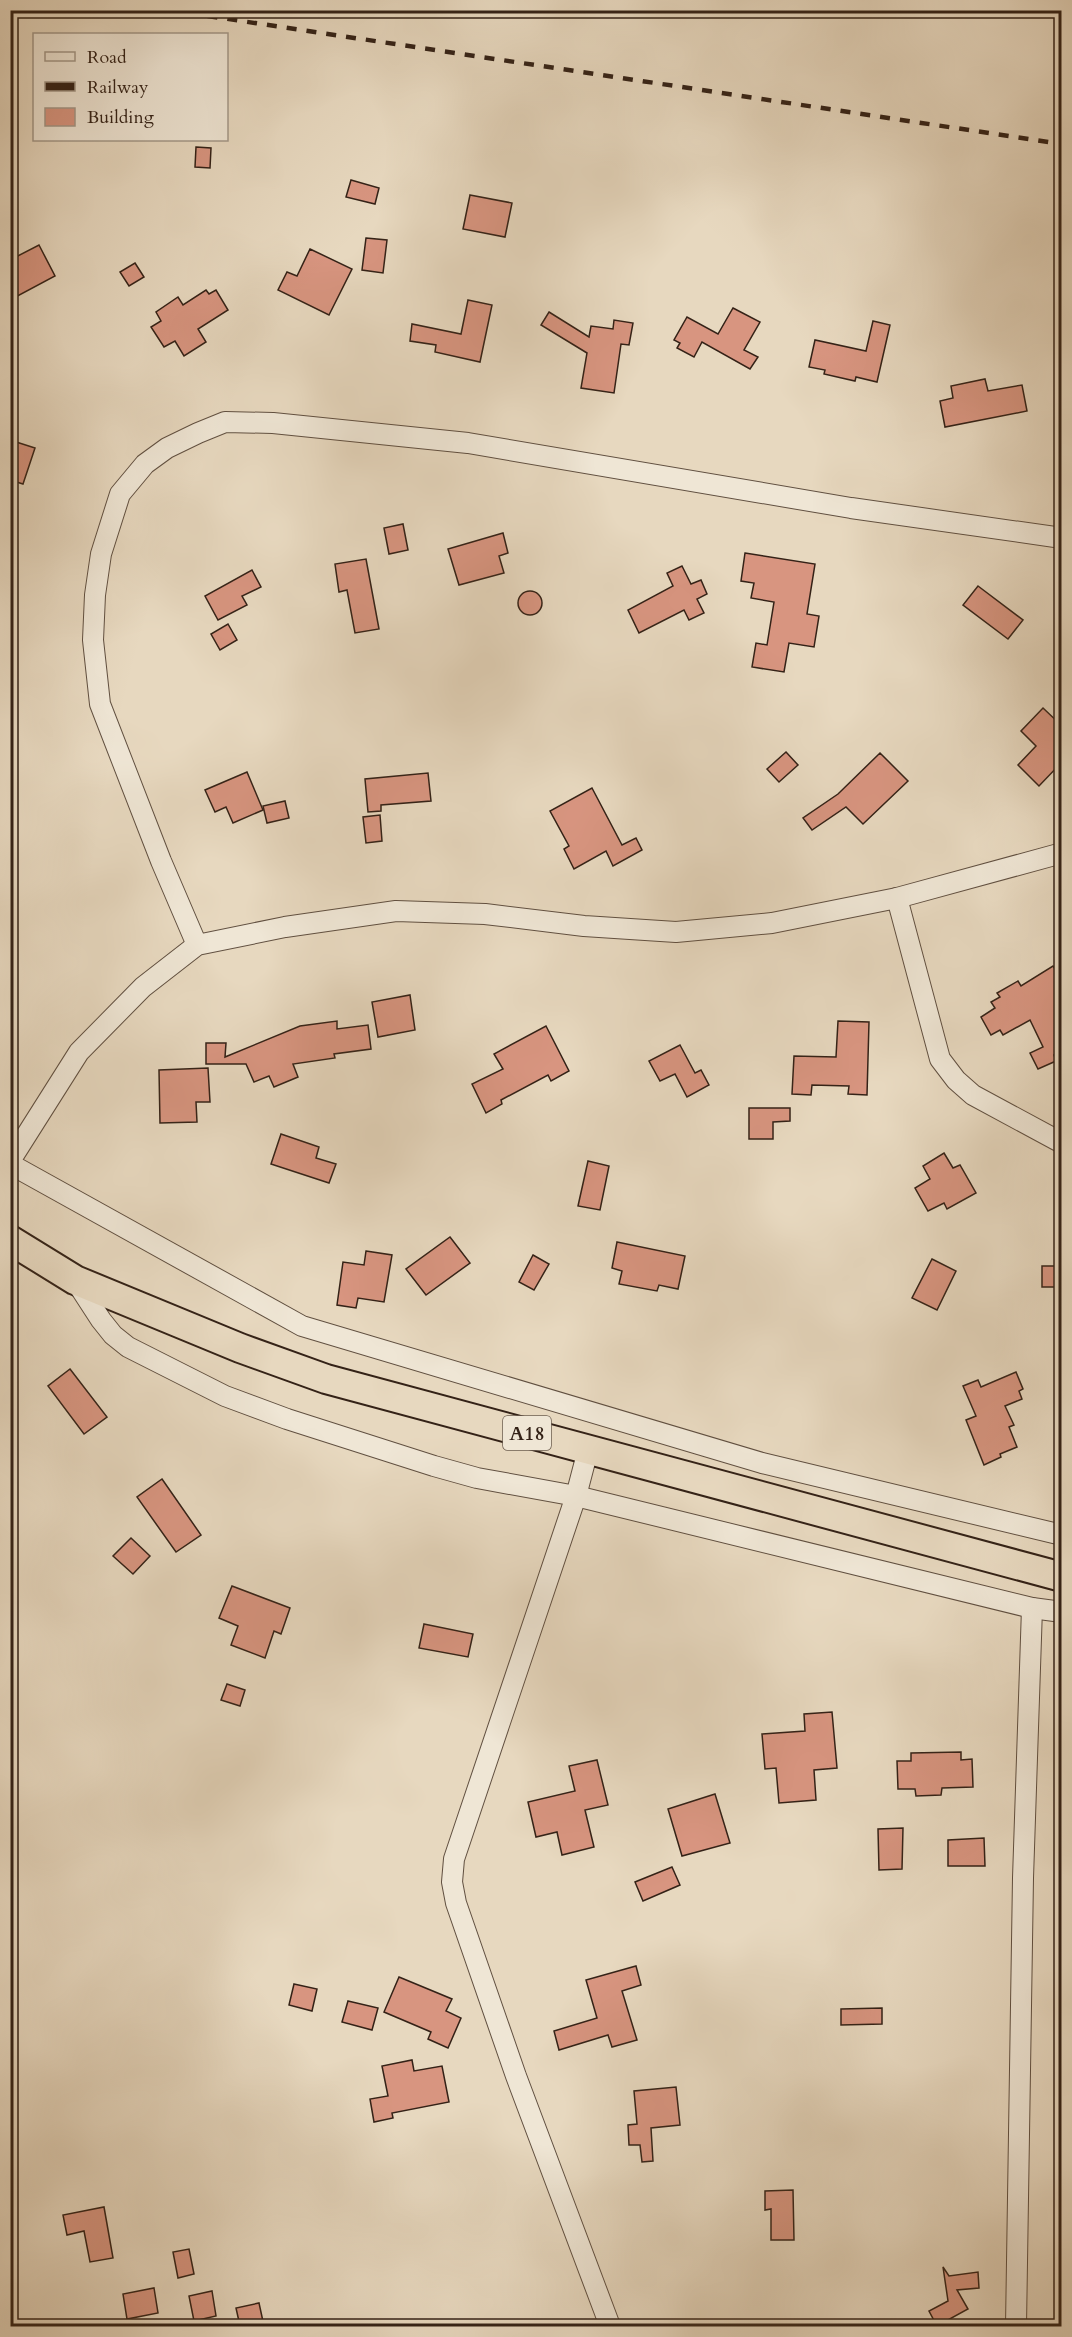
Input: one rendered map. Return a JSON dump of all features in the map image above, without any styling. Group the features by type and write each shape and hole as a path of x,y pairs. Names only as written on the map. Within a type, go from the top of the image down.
{"highway":[{"name":"A18","path":"10,1240 75,1280 240,1348 326,1379 1062,1577"}],"street":[{"path":"198,945 161,861 100,704 93,640 95,595 101,554 120,494 145,464 167,448 198,433 225,422 273,423 468,443 851,508 1062,538"},
{"path":"1062,853 897,898 772,923 676,932 584,926 485,914 396,911 285,927 198,945 143,987 79,1052 10,1162 302,1326 762,1463 1062,1535"},
{"path":"897,898 940,1059 956,1080 973,1095 1062,1143"},
{"path":"75,1280 101,1320 113,1335 128,1347 225,1396 434,1466 477,1478 576,1496 1032,1608 1062,1612"},
{"path":"588,1450 576,1496 454,1859 452,1882 456,1903 516,2076 610,2326"},
{"path":"1016,2326 1023,1890 1032,1608"}],"building":[{"path":"196,147 211,148 210,168 195,167"},
{"path":"351,180 379,188 375,204 346,197"},
{"path":"470,195 512,203 505,237 463,229"},
{"path":"366,238 387,240 383,273 362,270"},
{"path":"39,245 55,276 10,300 10,260"},
{"path":"310,249 352,269 329,315 278,290 287,272 297,276"},
{"path":"135,263 144,277 129,286 120,272"},
{"path":"206,290 209,294 216,290 228,310 198,329 206,342 184,356 175,341 164,347 151,327 161,321 156,312 178,297 183,305"},
{"path":"468,300 492,305 480,362 435,352 436,345 410,341 412,324 461,334"},
{"path":"733,308 760,322 744,350 758,357 750,369 702,342 694,357 677,348 680,343 674,340 687,317 718,334"},
{"path":"549,312 589,337 591,326 613,329 614,320 633,323 629,345 621,344 614,393 581,388 587,353 541,325"},
{"path":"873,321 890,325 877,382 856,377 855,381 824,374 825,370 809,367 815,340 866,351"},
{"path":"985,379 988,391 1022,385 1027,411 945,427 940,401 953,398 951,386"},
{"path":"10,440 35,448 23,484 10,480"},
{"path":"403,524 408,550 389,554 384,528"},
{"path":"503,533 508,553 499,556 504,573 459,585 448,549"},
{"path":"745,553 815,564 807,614 819,616 814,647 789,643 784,672 752,667 756,643 767,645 774,602 751,598 754,583 741,581"},
{"path":"366,559 379,629 355,633 347,590 339,592 335,564"},
{"path":"682,566 691,584 701,580 707,594 697,599 704,613 689,620 684,610 639,633 628,610 673,586 667,573"},
{"path":"252,570 261,587 242,596 247,605 218,620 205,596"},
{"path":"978,586 1023,620 1008,639 963,605"},
{"path":"530,591 539,594 542,603 539,612 530,615 521,612 518,603 521,594"},
{"path":"228,624 237,640 220,650 211,634"},
{"path":"1043,708 1062,726 1062,762 1039,786 1018,765 1036,746 1021,731"},
{"path":"786,752 798,765 779,782 767,769"},
{"path":"880,753 908,781 863,824 846,807 812,830 803,818 838,794"},
{"path":"247,772 263,810 233,823 226,807 215,812 205,790"},
{"path":"428,773 431,801 381,805 381,811 368,812 365,779"},
{"path":"592,788 622,845 636,838 642,850 613,866 606,851 574,869 564,849 569,846 550,811"},
{"path":"285,801 289,818 267,823 263,806"},
{"path":"380,815 382,841 366,843 363,817"},
{"path":"1053,966 1062,979 1062,1052 1054,1055 1056,1061 1038,1069 1030,1053 1043,1047 1030,1020 1003,1035 1000,1030 991,1035 981,1017 995,1008 991,1002 1000,997 997,993 1018,981 1021,986"},
{"path":"410,995 415,1030 378,1037 372,1002"},
{"path":"337,1021 337,1029 368,1025 371,1049 334,1054 335,1058 293,1064 298,1077 274,1087 269,1076 254,1082 246,1064 206,1064 206,1043 226,1043 225,1057 300,1026"},
{"path":"838,1021 869,1022 867,1095 848,1094 849,1086 812,1085 811,1095 792,1094 794,1056 836,1057"},
{"path":"546,1026 569,1071 551,1081 548,1075 501,1100 502,1104 486,1113 472,1084 503,1069 494,1054"},
{"path":"680,1045 695,1073 701,1070 709,1085 687,1097 675,1074 660,1081 649,1061"},
{"path":"208,1068 210,1102 196,1102 197,1122 160,1123 159,1070"},
{"path":"749,1108 790,1108 790,1121 773,1122 773,1139 749,1139"},
{"path":"281,1134 319,1147 316,1158 336,1164 329,1183 271,1164"},
{"path":"944,1153 953,1168 960,1165 976,1193 947,1209 944,1203 928,1211 915,1188 930,1179 923,1166"},
{"path":"588,1161 609,1166 600,1210 578,1206"},
{"path":"450,1237 470,1263 426,1295 406,1269"},
{"path":"617,1242 685,1256 678,1289 659,1285 657,1291 619,1284 622,1271 612,1268"},
{"path":"366,1251 392,1255 384,1302 358,1298 356,1308 337,1305 343,1262 364,1265"},
{"path":"533,1255 549,1264 534,1290 519,1282"},
{"path":"932,1259 956,1271 937,1310 912,1298"},
{"path":"1042,1266 1062,1266 1062,1287 1042,1287"},
{"path":"70,1369 107,1417 84,1434 48,1386"},
{"path":"1016,1372 1023,1389 1019,1391 1022,1399 1005,1406 1014,1425 1009,1427 1017,1447 1000,1454 1001,1457 984,1465 966,1420 976,1416 963,1386 978,1380 981,1387"},
{"path":"162,1479 201,1535 176,1552 137,1497"},
{"path":"131,1538 150,1556 133,1574 113,1556"},
{"path":"232,1586 290,1608 281,1634 274,1631 265,1658 231,1645 238,1626 219,1618"},
{"path":"424,1624 473,1634 468,1657 419,1648"},
{"path":"227,1684 245,1690 240,1706 221,1700"},
{"path":"832,1712 837,1768 814,1770 816,1800 779,1803 776,1768 765,1769 762,1734 805,1731 804,1714"},
{"path":"961,1752 961,1760 972,1759 973,1787 942,1788 941,1795 916,1796 915,1789 898,1789 897,1761 911,1761 911,1753"},
{"path":"597,1760 608,1805 585,1810 594,1847 562,1855 557,1832 536,1837 528,1802 575,1791 569,1766"},
{"path":"715,1794 730,1843 682,1856 668,1809"},
{"path":"903,1828 902,1869 879,1870 878,1829"},
{"path":"984,1838 985,1866 948,1866 948,1840"},
{"path":"672,1867 680,1885 643,1901 635,1882"},
{"path":"636,1966 641,1985 622,1991 637,2040 612,2047 608,2035 559,2050 554,2031 597,2018 586,1980"},
{"path":"399,1977 452,1999 446,2011 461,2018 448,2048 428,2039 431,2032 384,2012"},
{"path":"294,1984 317,1989 312,2011 289,2005"},
{"path":"348,2001 378,2008 372,2030 342,2022"},
{"path":"882,2008 882,2024 841,2025 841,2009"},
{"path":"412,2060 414,2071 442,2066 449,2102 392,2113 393,2118 374,2122 370,2099 388,2096 382,2066"},
{"path":"676,2087 680,2125 651,2128 653,2161 642,2162 640,2145 629,2145 628,2125 637,2124 634,2091"},
{"path":"793,2190 794,2240 771,2240 771,2209 765,2210 765,2191"},
{"path":"104,2207 113,2258 90,2262 84,2231 67,2235 63,2215"},
{"path":"189,2249 194,2274 178,2278 173,2252"},
{"path":"943,2267 949,2276 978,2272 979,2288 957,2290 968,2309 937,2326 929,2311 948,2301"},
{"path":"154,2288 158,2313 127,2319 123,2294"},
{"path":"212,2291 216,2316 194,2321 189,2296"},
{"path":"259,2303 264,2326 240,2326 236,2308"}],"railway":[{"path":"168,10 1062,144"}]}
